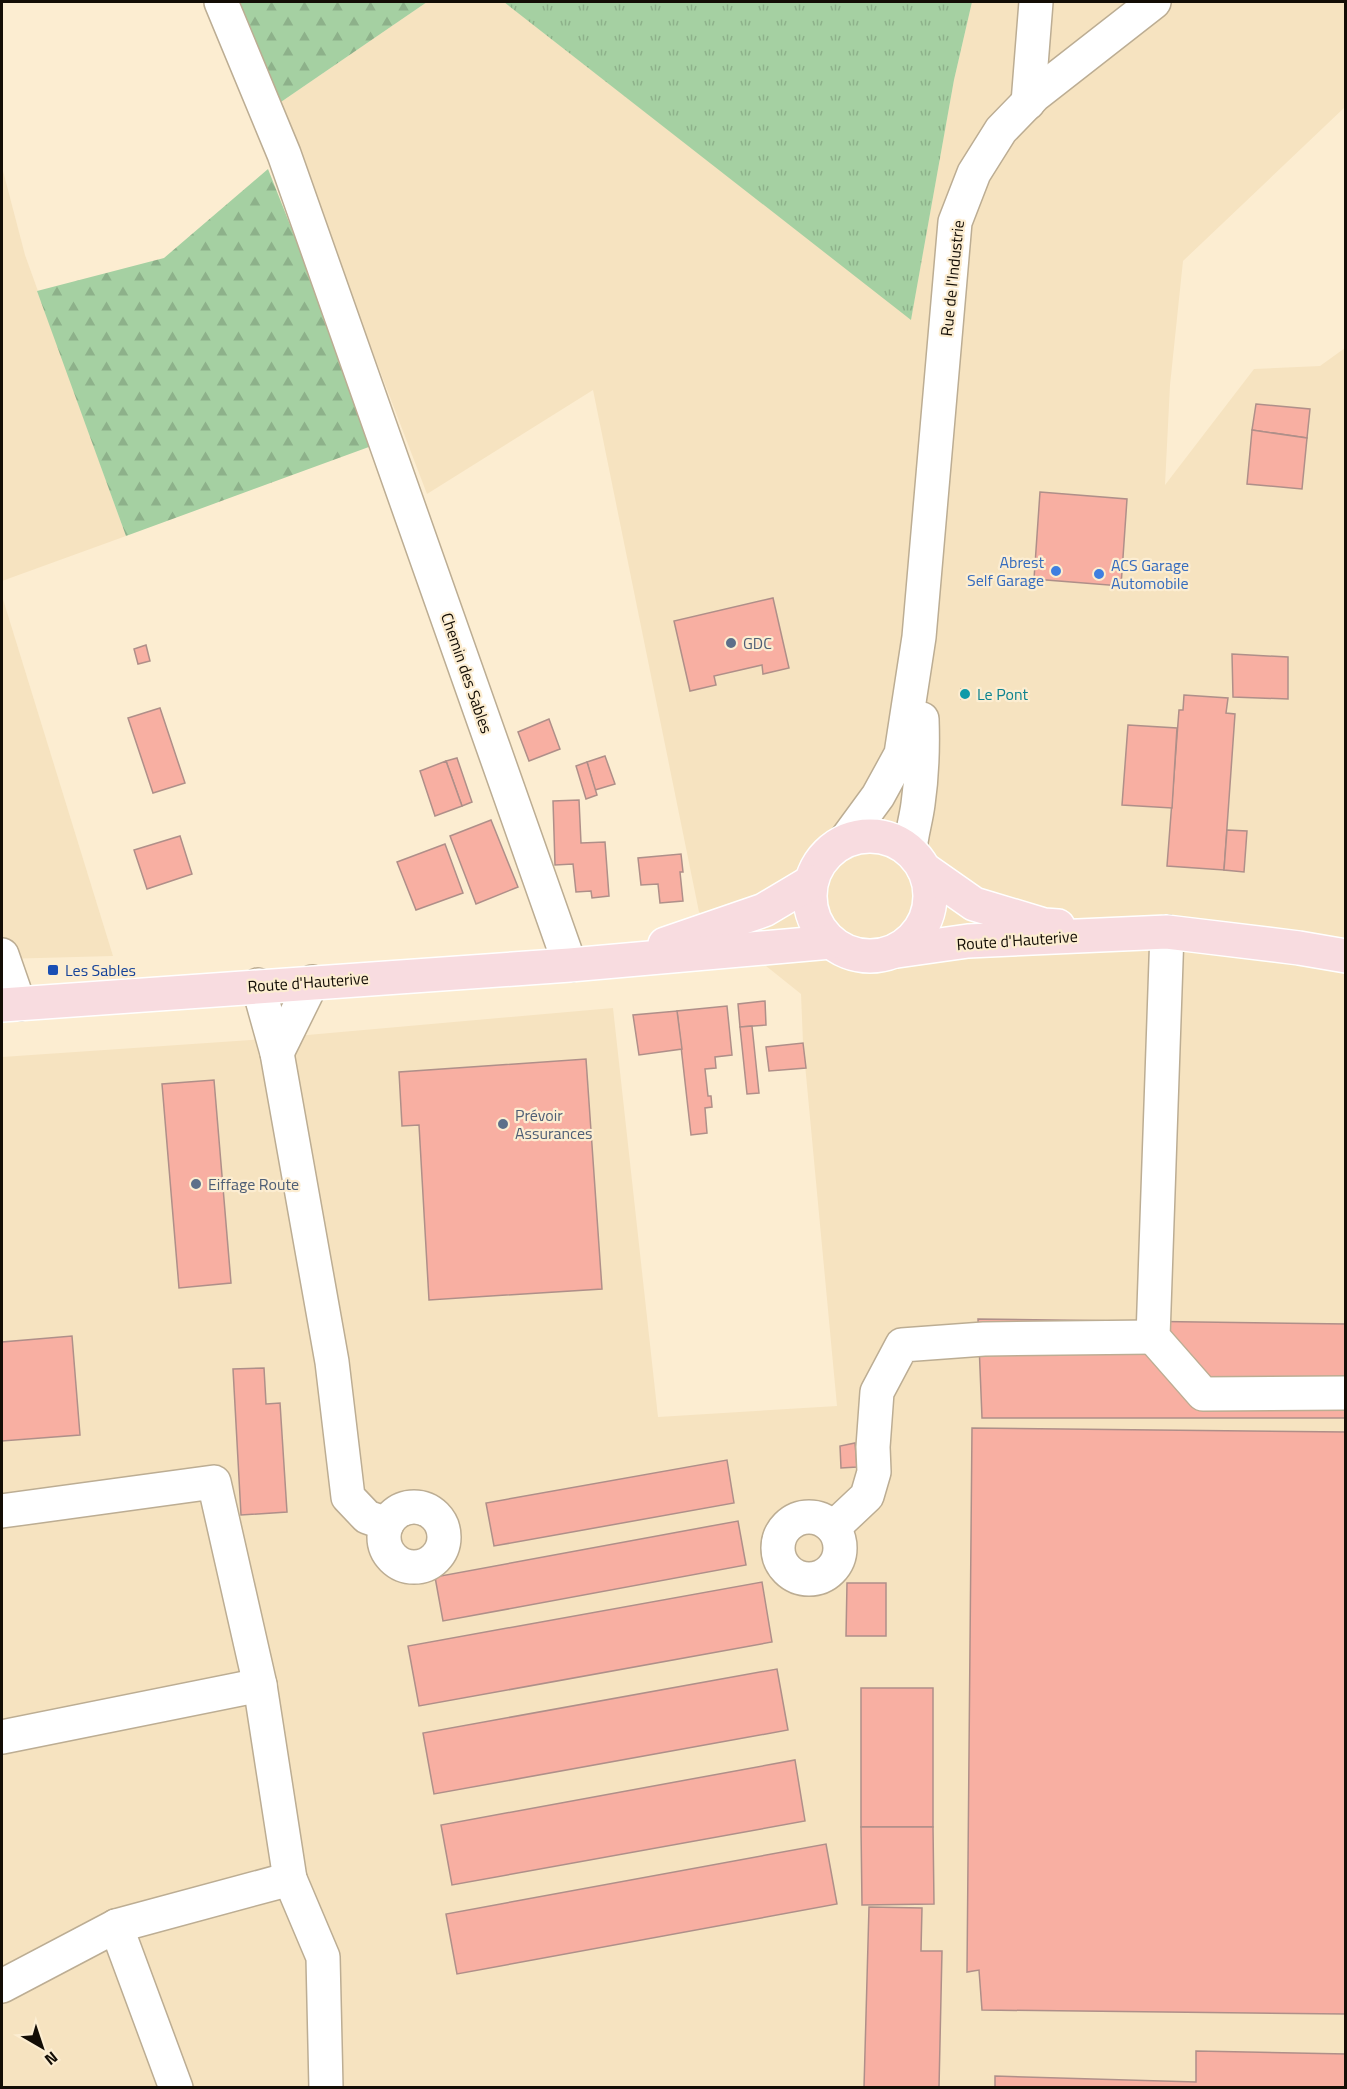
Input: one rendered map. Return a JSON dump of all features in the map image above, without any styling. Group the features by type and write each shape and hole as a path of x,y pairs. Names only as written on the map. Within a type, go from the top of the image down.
{"main road":[{"path":"862,837 879,837 896,842 917,860 930,887 930,906 924,924 912,940 897,951 880,956 862,957 845,952 820,930 812,915 811,882 817,867 827,854 845,841 862,837"},
{"name":"Route d'Hauterive","path":"917,860 974,904 1044,925 1152,932 1299,948 1346,956"},
{"name":"Route d'Hauterive","path":"615,961 764,910 811,882"},
{"name":"Route d'Hauterive","path":"897,951 968,941 1152,932"},
{"name":"Route d'Hauterive","path":"10,1004 570,965 831,942"}],"street":[{"name":"Chemin des Sables","path":"221,2 285,154 570,965"},
{"path":"1028,103 1036,2"},
{"name":"Rue de l'Industrie","path":"845,841 878,796 901,753 919,637 955,222 974,173 1001,129 1035,95 1154,2"},
{"name":"Rue de l'Industrie","path":"917,860 911,834 918,807 923,753 919,637"},
{"path":"1152,932 1153,1337 1203,1394 1346,1393"},
{"path":"2,955 10,1004"},
{"path":"277,1053 312,982"},
{"path":"258,986 277,1053 332,1362 348,1497 367,1517 387,1524"},
{"path":"833,1528 867,1496 874,1472 873,1446 877,1392 903,1345 984,1339 1153,1337"},
{"path":"2,1511 214,1482 260,1685 290,1879 323,1957 326,2088"},
{"path":"2,1737 260,1685"},
{"path":"2,1986 116,1926 290,1879"},
{"path":"116,1926 176,2088"}],"shaded area":[{"path":"427,2 504,2 911,319 954,80 972,2 1345,2 1345,107 1183,261 1170,385 1165,485 1254,369 1320,366 1345,348 1345,2087 2,2088 2,1057 251,1040 613,1008 658,1417 837,1406 803,1043 801,994 699,912 593,390 427,494 278,104"},
{"path":"2,167 25,255 126,536 2,581"},
{"path":"2,596 113,956 2,959"}],"green space":[{"path":"234,2 427,2 278,104"},
{"path":"504,2 972,2 954,80 911,320"},
{"path":"268,169 377,444 126,536 37,291 164,258"}],"building":[{"path":"1256,404 1310,409 1307,438 1252,430"},
{"path":"1252,430 1307,438 1302,489 1247,484"},
{"path":"1040,492 1127,499 1121,586 1034,579"},
{"name":"GDC","path":"773,598 789,668 763,674 762,665 714,676 716,685 690,691 674,621"},
{"path":"146,645 150,661 138,664 134,649"},
{"path":"1232,654 1288,657 1288,699 1233,697"},
{"name":"Le Pont","path":"961,689 968,689 968,699 961,699"},
{"path":"1184,695 1228,698 1226,713 1235,714 1224,870 1167,866 1179,710 1183,710"},
{"path":"160,708 185,783 153,793 128,718"},
{"path":"549,719 560,749 529,761 518,732"},
{"path":"1128,725 1177,728 1172,808 1122,805"},
{"path":"605,756 615,784 595,790 587,762"},
{"path":"457,758 472,802 462,806 446,761"},
{"path":"446,761 462,806 435,816 420,771"},
{"path":"587,762 597,795 586,799 576,766"},
{"path":"579,800 581,843 605,842 609,896 592,898 591,891 576,892 573,864 555,865 553,801"},
{"path":"491,820 518,887 476,904 450,836"},
{"path":"1227,830 1247,831 1244,872 1224,870"},
{"path":"180,836 192,874 147,889 134,850"},
{"path":"445,844 463,893 416,910 397,862"},
{"path":"681,854 683,901 660,903 658,884 641,885 638,858"},
{"path":"765,1001 766,1025 740,1027 738,1004"},
{"path":"727,1006 732,1055 715,1057 716,1068 705,1069 708,1096 711,1096 712,1107 705,1108 707,1133 691,1135 677,1011"},
{"path":"677,1011 682,1049 639,1055 633,1015"},
{"path":"752,1026 759,1093 747,1094 740,1027"},
{"path":"803,1043 806,1068 769,1071 766,1047"},
{"path":"586,1059 602,1289 429,1300 419,1125 402,1126 399,1072"},
{"name":"Eiffage Route","path":"214,1080 231,1283 179,1288 162,1084"},
{"path":"978,1319 1346,1324 1346,1418 982,1418"},
{"path":"72,1336 80,1435 2,1441 2,1342"},
{"path":"264,1368 266,1404 280,1403 287,1512 241,1515 233,1369"},
{"path":"972,1428 1346,1432 1346,2014 982,2010 979,1970 967,1972"},
{"path":"855,1443 857,1467 841,1468 840,1446"},
{"path":"727,1460 734,1503 494,1546 486,1503"},
{"path":"738,1521 746,1565 443,1621 435,1577"},
{"path":"762,1582 772,1642 419,1706 408,1646"},
{"path":"847,1583 886,1583 886,1636 846,1636"},
{"path":"777,1669 788,1730 434,1794 423,1733"},
{"path":"861,1688 933,1688 933,1827 861,1827"},
{"path":"795,1760 805,1821 452,1885 441,1825"},
{"path":"861,1827 933,1827 934,1904 862,1905"},
{"path":"826,1844 837,1904 457,1974 446,1914"},
{"path":"869,1907 922,1908 921,1951 942,1951 939,2088 864,2088"},
{"path":"1196,2051 1346,2054 1346,2088 995,2088 995,2076 1196,2082"}],"place":[{"name":"Abrest Self Garage","path":"1056,571"},
{"name":"ACS Garage Automobile","path":"1099,574"},
{"name":"GDC","path":"731,643"},
{"name":"Le Pont","path":"965,694"},
{"name":"Les Sables","path":"53,970"},
{"name":"Prévoir Assurances","path":"503,1124"},
{"name":"Eiffage Route","path":"196,1184"}]}
